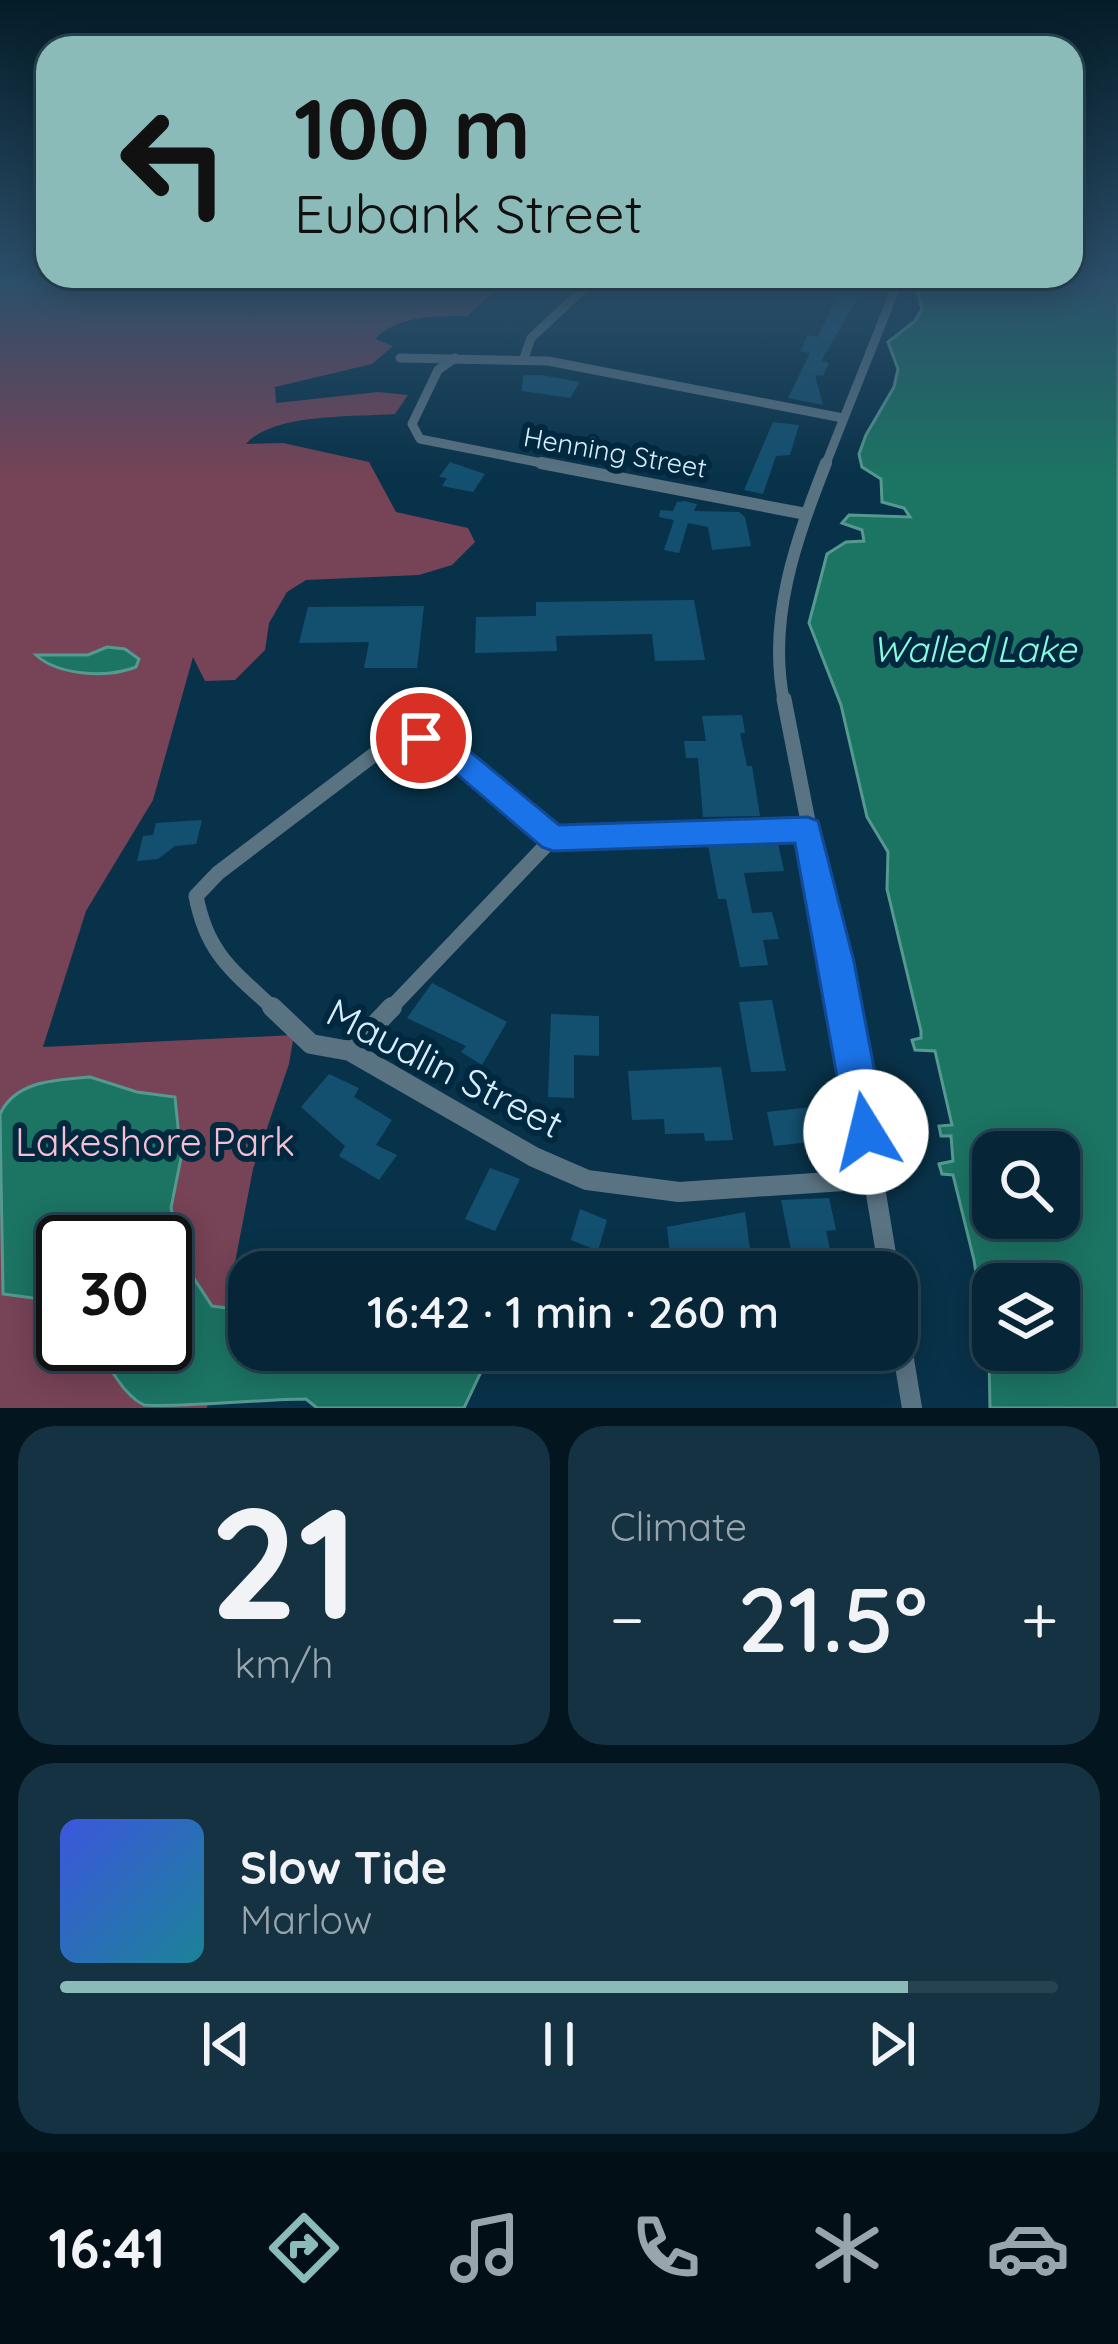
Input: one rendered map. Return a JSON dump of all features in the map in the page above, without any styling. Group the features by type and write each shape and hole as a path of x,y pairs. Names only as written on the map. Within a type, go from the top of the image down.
{"street":[{"path":"524,358 528,348"},
{"path":"871,348 806,514 784,587 776,662 837,962 886,1251"},
{"path":"400,358 524,358 843,418"},
{"name":"Henning Street","path":"455,358 437,370 412,424 417,436 436,444 806,514"},
{"name":"Maudlin Street","path":"553,838 440,743 403,738 388,743 218,873 196,896 203,934 230,968 311,1044 350,1052 534,1157 587,1180 679,1192 874,1179"},
{"path":"350,1052 553,838 808,830"},
{"path":"906,1371 912,1408"}],"green space":[{"name":"Lakeshore Park","path":"0,348 391,348 372,364 275,387 276,403 378,392 408,395 395,414 294,422 258,434 246,444 283,443 369,462 396,512 468,528 475,542 452,565 419,575 306,580 287,592 269,623 265,650 235,680 205,681 193,657 153,800 86,911 43,1047 294,1035 289,1064 253,1169 237,1251 228,1251 228,1299 207,1408 0,1408"}],"water":[{"name":"Walled Lake","path":"890,348 1118,348 1118,1408 990,1408 989,1371 1080,1371 1080,1263 974,1263 953,1175 942,1174 939,1164 953,1161 951,1136 941,1136 939,1126 952,1125 935,1051 915,1050 912,1040 921,1038 921,1031 887,889 888,852 867,817 841,705 809,623 827,554 846,542 864,541 862,530 842,523 849,515 910,517 904,508 882,502 881,479 862,467 859,454 894,387 898,369"},
{"path":"107,647 125,649 139,659 136,667 84,673 57,667 36,655 88,655"},
{"path":"90,1077 137,1092 175,1097 181,1158 173,1215 36,1215 36,1298 3,1294 0,1114 16,1094 51,1081"},
{"path":"192,1275 212,1306 228,1308 228,1371 481,1372 464,1408 317,1408 306,1399 144,1405 112,1371 192,1371"}],"building":[{"path":"829,348 821,361 829,363 823,376 815,375 823,405 788,398 810,353 800,351"},
{"path":"523,375 580,382 570,398 522,391"},
{"path":"773,422 799,425 790,455 776,456 763,494 744,490"},
{"path":"450,462 485,474 473,492 442,486 447,478 439,477"},
{"path":"677,502 697,504 694,511 739,512 745,517 751,546 712,550 708,527 688,523 679,553 664,550 674,520 659,517 660,510 673,511"},
{"path":"694,600 705,660 655,661 652,634 556,636 557,651 475,653 476,617 536,616 536,602"},
{"path":"424,606 417,668 364,668 369,642 299,643 308,607"},
{"path":"742,715 745,733 740,733 747,766 752,766 760,816 703,817 698,758 686,758 684,741 706,741 702,716"},
{"path":"202,820 196,844 175,846 158,859 137,861 143,836 153,835 156,823"},
{"path":"778,843 784,871 744,873 752,913 772,912 779,939 763,940 768,965 740,967 726,899 718,899 708,845"},
{"path":"432,983 507,1022 482,1065 461,1052 466,1046 407,1018"},
{"path":"772,1000 786,1071 751,1072 739,1002"},
{"path":"551,1014 599,1016 599,1056 574,1055 574,1098 548,1097"},
{"path":"721,1067 733,1140 705,1141 704,1133 665,1134 664,1119 632,1120 628,1071"},
{"path":"329,1074 359,1088 354,1097 392,1120 376,1145 397,1155 379,1180 339,1156 345,1146 301,1107"},
{"path":"820,1106 829,1140 774,1146 767,1112"},
{"path":"490,1168 520,1179 495,1231 465,1219"},
{"path":"829,1198 836,1230 826,1231 830,1251 791,1251 781,1200"},
{"path":"580,1209 607,1220 598,1251 571,1240"},
{"path":"745,1212 750,1251 670,1251 667,1227"}],"route":[{"path":"421,738 440,743 553,838 808,830 866,1132"}]}
